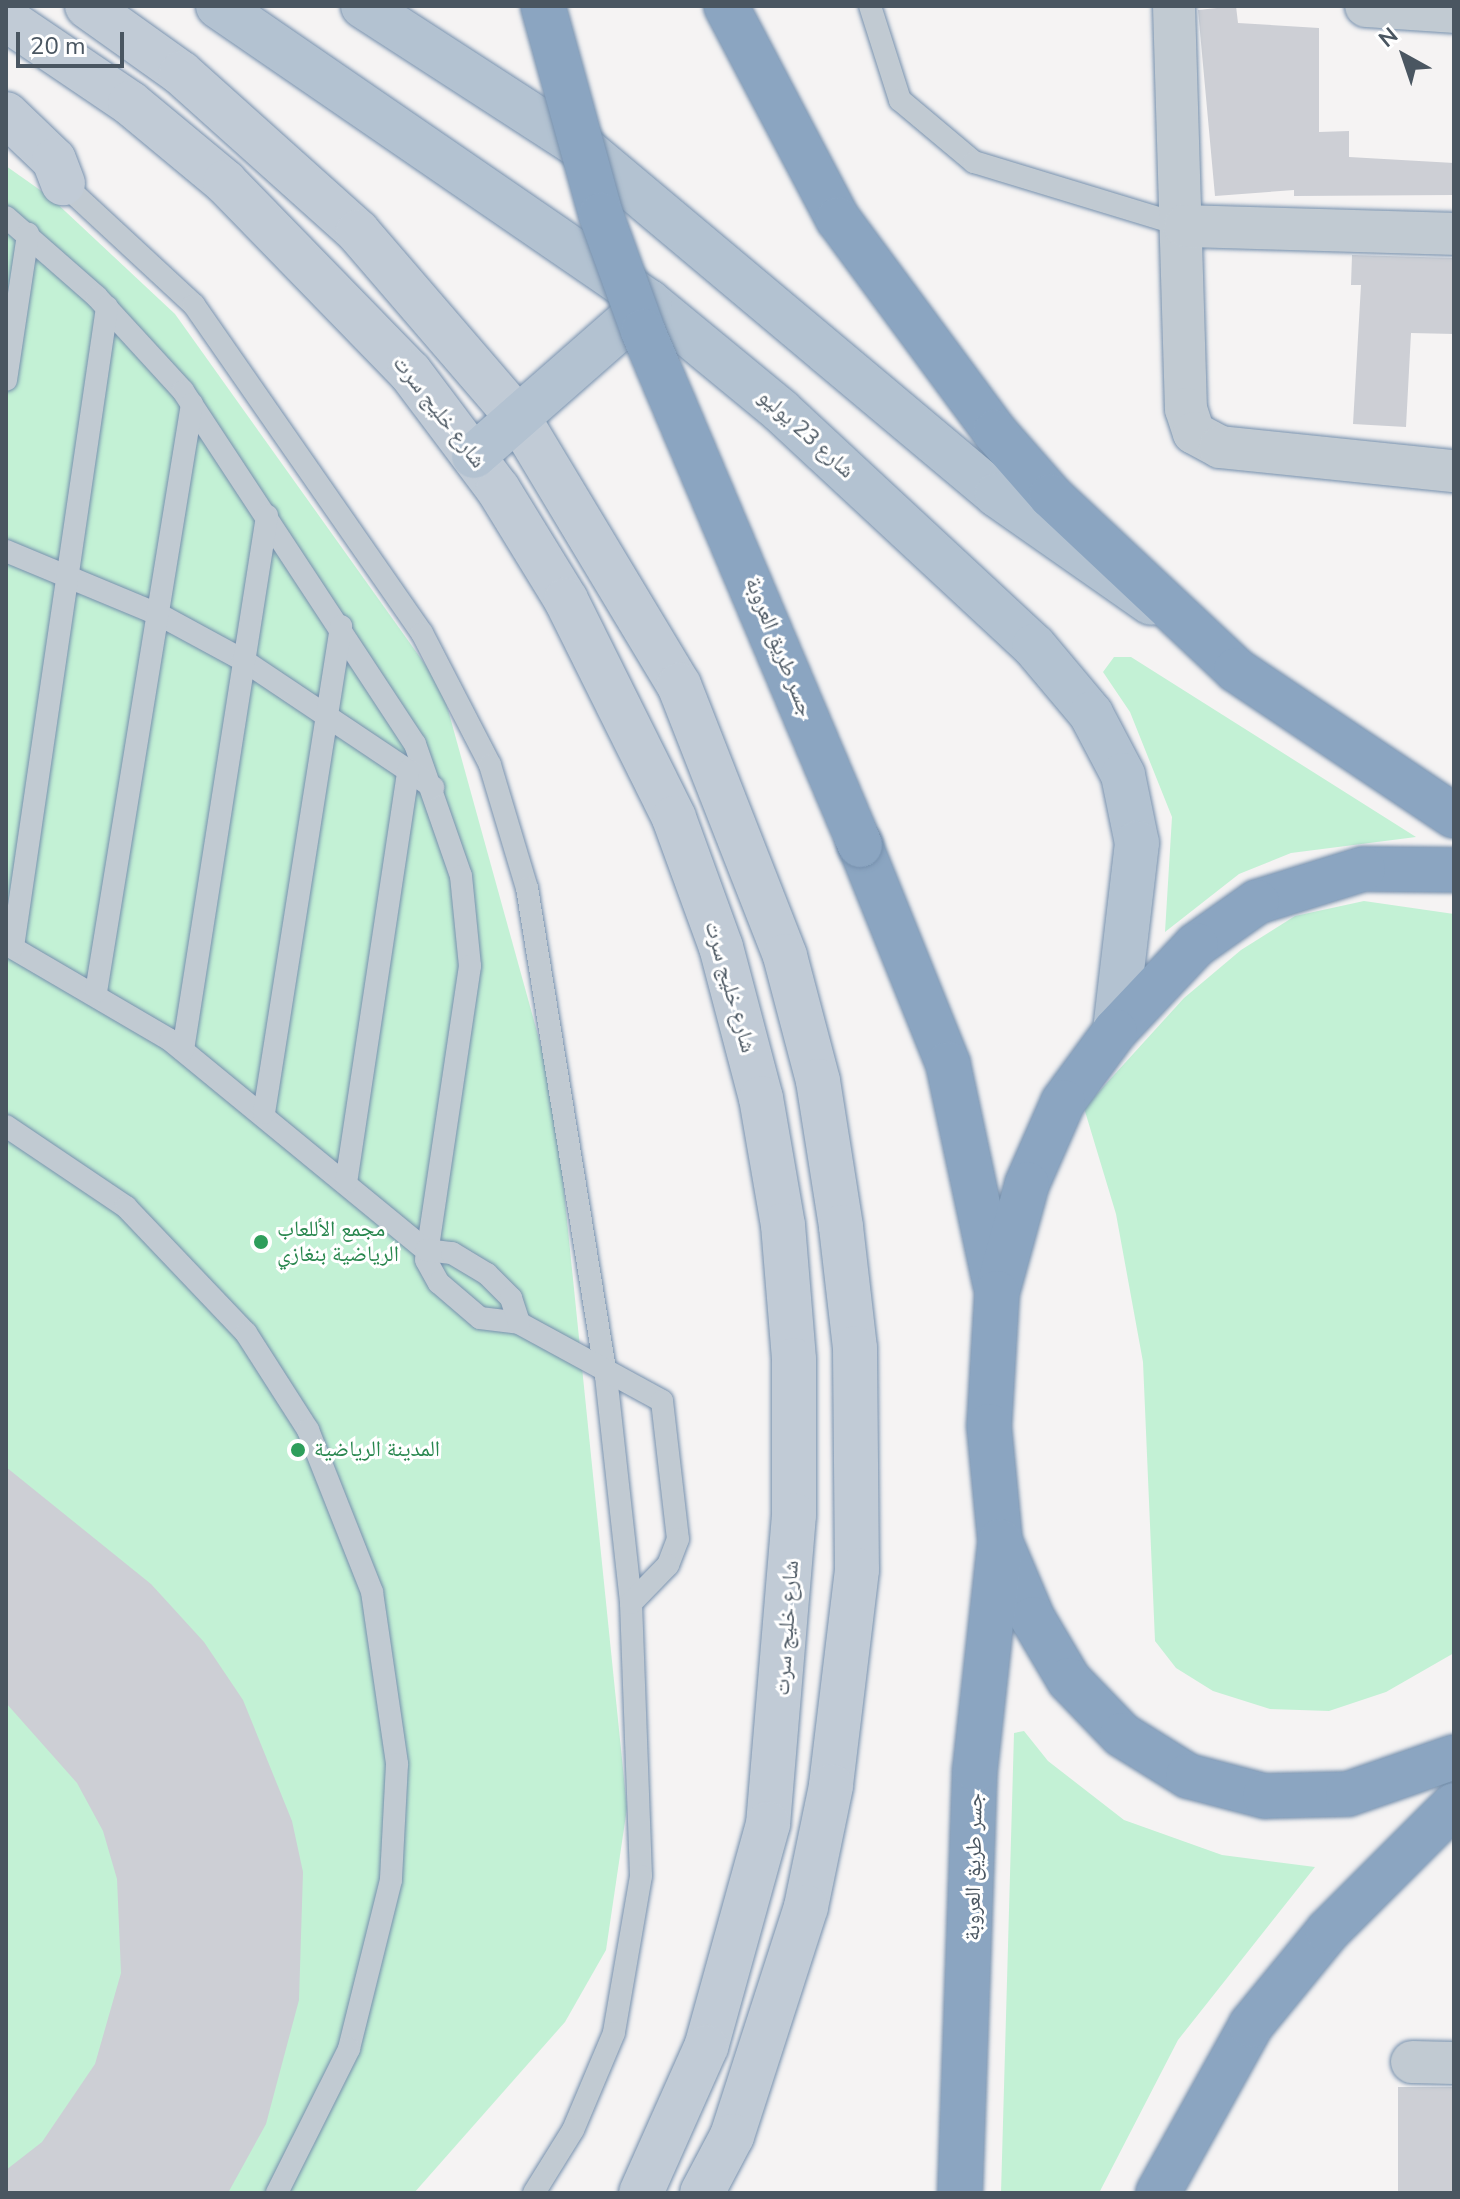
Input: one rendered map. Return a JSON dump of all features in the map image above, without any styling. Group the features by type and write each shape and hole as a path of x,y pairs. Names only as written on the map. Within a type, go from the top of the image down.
{"highway":[{"name":"جسر طريق العروبة","path":"543,6 592,187 643,331 860,845 948,1064 997,1293"},
{"path":"726,6 838,219 940,358 1051,496 1177,619 1236,670 1454,816"},
{"path":"1454,870 1363,869 1257,902 1196,945 1115,1031 1043,1142 997,1293 989,1426 1000,1541 1069,1680 1122,1735 1188,1776 1224,1789 1306,1797 1380,1787 1454,1757"},
{"name":"جسر طريق العروبة","path":"960,2193 975,1769 1000,1541"},
{"path":"1158,2193 1251,2025 1328,1931 1454,1805"}],"main road":[{"path":"87,6 192,82 358,232 519,419 618,573 728,797 785,956 818,1081 855,1348 857,1570 831,1786 771,2023 732,2136 702,2193"},
{"name":"شارع 23 يوليو","path":"218,6 649,302 954,569 1091,714 1123,775 1137,843 1115,1031"},
{"path":"363,6 586,150 997,495 1177,619"},
{"name":"شارع خليج سرت","path":"6,19 130,103 225,182 359,314 474,456 566,600 674,818 721,947 761,1098 783,1225 794,1360 794,1515 768,1824 706,2047 641,2193"},
{"path":"6,114 47,150 63,183"},
{"path":"474,456 649,302"}],"street":[{"path":"1174,6 1185,226 1186,409 1194,433 1220,447 1454,471"},
{"path":"1366,6 1454,12"},
{"path":"1185,226 1454,234"},
{"path":"1412,2062 1454,2063"}],"lane":[{"path":"870,6 900,100 974,162 1185,226"},
{"path":"6,140 63,183 194,305 422,633 470,719 527,888 606,1376 631,1603 637,1929 596,2083 534,2193"},
{"path":"6,217 107,307 192,404 392,703 433,787 461,876 470,966 426,1250 433,1276 471,1310 489,1322 519,1323 606,1376 648,1389 668,1415 678,1539 668,1565 631,1603"},
{"path":"6,380 28,234"},
{"path":"107,307 73,576 10,946 96,992 183,1050 264,1113 426,1250 452,1253 487,1274 511,1298 519,1323"},
{"path":"96,992 160,615 192,404"},
{"path":"183,1050 267,516"},
{"path":"6,551 73,576 160,615 243,660 433,787"},
{"path":"264,1113 341,626"},
{"path":"346,1183 408,771"},
{"path":"6,1126 126,1207 246,1333 308,1430 372,1592 397,1764 391,1880 349,2049 277,2193"}],"green space":[{"name":"المدينة الرياضية","path":"6,166 50,197 175,314 442,688 554,1093 627,1808 606,1950 565,2022 414,2193 6,2193"},
{"path":"1114,657 1131,657 1416,837 1291,853 1239,874 1165,932 1172,817 1130,712 1103,672"},
{"path":"1364,901 1454,914 1454,1653 1386,1692 1329,1711 1270,1709 1213,1691 1176,1668 1155,1641 1143,1362 1116,1214 1084,1108 1184,998 1241,950 1295,916"},
{"path":"1024,1731 1048,1761 1124,1820 1222,1855 1315,1867 1178,2040 1099,2193 1001,2193 1014,1733"}],"building":[{"path":"1236,6 1238,23 1319,28 1319,132 1349,131 1349,157 1454,163 1454,195 1294,196 1294,190 1215,196 1198,10"},
{"path":"1352,255 1454,258 1454,334 1411,333 1406,427 1353,424 1361,285 1351,285"},
{"path":"6,1467 151,1584 204,1642 243,1700 292,1821 303,1872 299,2000 266,2124 228,2193 6,2193 6,2170 42,2142 95,2064 121,1973 117,1879 103,1831 77,1783 6,1703"},
{"path":"1398,2087 1454,2087 1454,2193 1398,2193"}],"place":[{"name":"مجمع الأللعاب الرياضية بنغازي","path":"261,1242"},
{"name":"المدينة الرياضية","path":"298,1450"}]}
